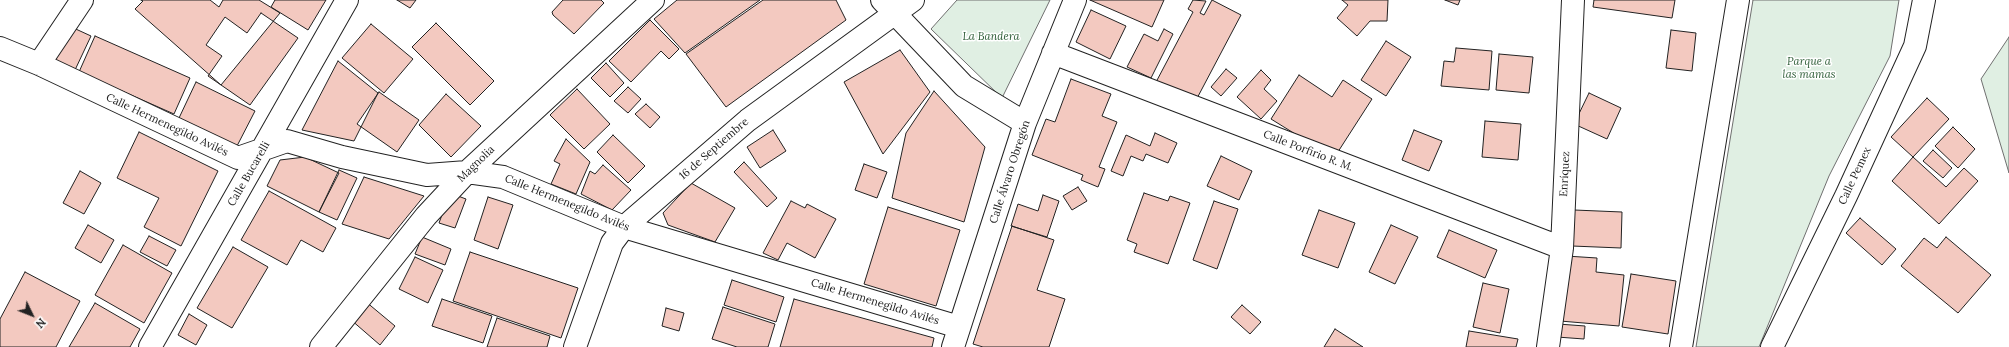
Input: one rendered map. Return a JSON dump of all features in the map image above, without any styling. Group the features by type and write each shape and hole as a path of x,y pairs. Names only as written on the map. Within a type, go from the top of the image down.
{"street":[{"path":"39,64 82,0"},
{"name":"Calle Bucarelli","path":"150,347 347,0"},
{"name":"Magnolia","path":"320,347 426,216 467,172 653,0"},
{"name":"16 de Septiembre","path":"574,347 612,243 624,227 748,120 888,7 913,0"},
{"name":"Calle Álvaro Obregón","path":"956,337 1025,123 1075,0"},
{"name":"Enríquez","path":"1548,347 1562,248 1573,0"},
{"path":"1681,347 1738,0"},
{"name":"Calle Pemex","path":"1772,347 1846,196 1915,46 1924,0"},
{"path":"888,7 964,86 1025,123"},
{"name":"Calle Hermenegildo Avilés","path":"0,48 39,64 238,158 287,141 342,157 427,175 467,172 503,177 624,227 956,337"},
{"name":"Calle Porfirio R. M.","path":"1054,53 1562,248"}],"green space":[{"name":"La Bandera","path":"957,0 1050,0 1002,98 931,29"},
{"name":"Parque a las mamas","path":"1753,0 1899,0 1890,56 1829,176 1759,347 1696,347"},
{"path":"2009,37 2009,173 1981,79"}],"building":[{"path":"141,0 210,0 219,7 223,0 259,0 280,13 221,85 135,9 143,1"},
{"path":"275,0 326,0 308,30 271,7"},
{"path":"397,0 416,0 410,8"},
{"path":"563,0 601,0 604,3 574,34 553,15 552,12"},
{"path":"677,0 760,0 685,53 654,19"},
{"path":"763,0 836,0 846,20 726,107 686,54"},
{"path":"1090,0 1164,0 1152,27"},
{"path":"1193,0 1206,1 1200,13 1204,15 1212,0 1241,15 1194,104 1155,84 1193,12 1188,9"},
{"path":"1342,0 1388,0 1387,21 1370,21 1357,36 1337,18 1348,5"},
{"path":"1445,0 1460,0 1458,5"},
{"path":"1594,0 1675,0 1672,18 1593,7"},
{"path":"1091,10 1126,26 1110,59 1076,42"},
{"path":"261,13 298,38 250,105 208,76 222,56 206,45 225,17 247,33"},
{"path":"650,20 679,49 669,59 661,51 631,82 609,61"},
{"path":"436,23 494,81 470,105 412,47"},
{"path":"371,24 413,59 384,93 342,58"},
{"path":"67,25 91,36 75,70 51,58"},
{"path":"1164,29 1173,34 1151,78 1127,67 1144,34 1158,41"},
{"path":"1671,30 1696,33 1692,71 1666,68"},
{"path":"95,36 190,78 174,114 79,72"},
{"path":"1386,41 1411,57 1386,96 1361,80"},
{"path":"1456,48 1492,51 1489,90 1441,86 1444,61 1454,62"},
{"path":"900,50 930,92 883,154 844,82"},
{"path":"1499,54 1533,57 1529,93 1496,90"},
{"path":"338,61 378,93 354,141 302,130"},
{"path":"606,63 624,83 610,97 591,78"},
{"path":"1226,69 1237,78 1221,96 1211,87"},
{"path":"1261,70 1271,80 1264,89 1277,101 1261,119 1237,97"},
{"path":"1299,75 1332,97 1343,80 1372,99 1334,158 1271,119"},
{"path":"1071,79 1111,94 1102,116 1117,122 1099,167 1105,169 1098,187 1081,180 1083,175 1032,155 1046,119 1055,122"},
{"path":"196,82 255,111 237,146 179,118"},
{"path":"628,87 641,99 628,113 614,101"},
{"path":"577,89 610,124 584,149 550,115"},
{"path":"934,91 985,147 964,222 892,198 906,133"},
{"path":"379,92 419,120 397,152 357,124"},
{"path":"1589,93 1621,108 1607,139 1574,124"},
{"path":"446,94 481,126 451,157 419,125"},
{"path":"1927,98 1949,119 1913,157 1891,137"},
{"path":"646,104 660,117 650,128 635,114"},
{"path":"1485,121 1521,124 1518,160 1482,157"},
{"path":"1953,127 1975,149 1958,168 1935,146"},
{"path":"773,130 786,151 760,168 747,147"},
{"path":"1414,130 1442,141 1429,171 1402,160"},
{"path":"139,132 218,171 181,246 144,227 159,198 117,178"},
{"path":"1155,133 1177,143 1168,163 1146,154 1143,161 1131,156 1123,176 1111,171 1126,135 1150,146"},
{"path":"613,135 645,166 628,183 597,152"},
{"path":"566,139 590,162 576,194 551,184 560,164 554,161"},
{"path":"1933,150 1952,168 1943,178 1923,161"},
{"path":"1221,156 1252,171 1239,200 1207,186"},
{"path":"305,157 339,173 319,212 267,186 280,160"},
{"path":"1913,157 1946,187 1964,168 1978,181 1939,224 1892,181"},
{"path":"744,162 777,198 767,207 734,172"},
{"path":"864,164 887,172 877,198 855,190"},
{"path":"603,165 631,190 612,210 581,194 590,171 595,174"},
{"path":"339,170 357,178 337,220 319,212"},
{"path":"80,171 101,183 84,214 63,203"},
{"path":"364,177 424,196 389,239 342,224"},
{"path":"691,183 735,208 715,242 668,225 663,213"},
{"path":"1078,187 1087,201 1072,210 1063,196"},
{"path":"269,191 336,228 323,252 301,240 287,265 241,240"},
{"path":"450,193 466,199 455,228 439,223"},
{"path":"1144,193 1168,201 1170,196 1190,203 1168,264 1134,252 1137,244 1127,240"},
{"path":"1043,195 1059,201 1047,237 1011,226 1018,204 1038,211"},
{"path":"488,197 513,205 498,249 474,240"},
{"path":"791,201 805,208 807,204 836,219 815,258 787,243 778,260 763,253"},
{"path":"1214,201 1238,209 1217,269 1193,260"},
{"path":"888,207 960,230 936,306 864,284"},
{"path":"1319,210 1355,223 1338,268 1302,255"},
{"path":"1574,210 1622,212 1621,248 1572,246"},
{"path":"1860,218 1896,249 1882,265 1846,233"},
{"path":"88,225 114,240 101,263 75,248"},
{"path":"1391,225 1418,237 1395,284 1369,272"},
{"path":"1012,226 1054,240 1037,290 1065,299 1049,347 983,347 973,344"},
{"path":"1449,230 1497,250 1485,278 1437,257"},
{"path":"149,236 176,250 167,266 140,252"},
{"path":"422,237 451,249 445,265 415,254"},
{"path":"1946,237 1991,275 1958,313 1901,266 1924,238 1937,248"},
{"path":"123,245 172,273 144,323 95,295"},
{"path":"233,247 268,267 232,328 197,308"},
{"path":"470,252 578,288 561,338 453,301"},
{"path":"1566,256 1597,258 1596,272 1624,275 1619,326 1560,321"},
{"path":"415,257 443,270 428,303 399,289"},
{"path":"25,272 80,301 56,347 0,347 0,319"},
{"path":"1631,274 1676,281 1668,334 1622,327"},
{"path":"732,280 784,297 776,322 724,305"},
{"path":"1483,283 1509,289 1500,333 1473,327"},
{"path":"442,299 492,316 483,343 432,326"},
{"path":"794,299 934,338 932,347 780,347"},
{"path":"365,301 395,326 380,345 350,319"},
{"path":"95,303 140,329 130,347 69,347"},
{"path":"1242,305 1261,322 1250,334 1231,317"},
{"path":"723,307 775,324 768,347 737,347 712,339"},
{"path":"666,308 684,313 679,331 662,326"},
{"path":"189,314 207,325 196,345 178,335"},
{"path":"497,318 550,336 547,347 487,347"},
{"path":"1558,324 1585,326 1584,339 1557,337"},
{"path":"1335,329 1363,347 1324,347"},
{"path":"1469,331 1518,339 1516,347 1466,347"}]}
